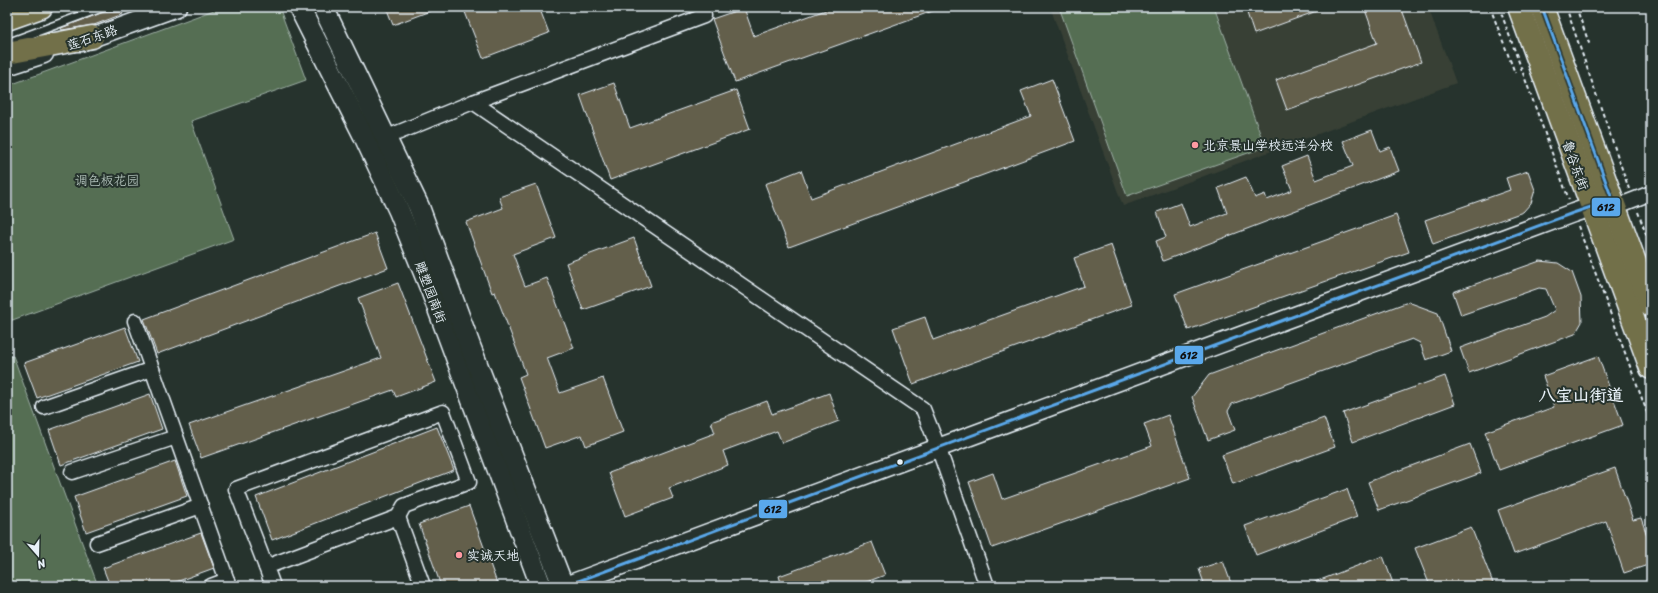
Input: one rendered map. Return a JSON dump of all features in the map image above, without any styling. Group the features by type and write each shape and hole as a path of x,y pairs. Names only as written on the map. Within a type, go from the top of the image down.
{"main road":[{"path":"7,19 41,7"},
{"name":"雕塑园南街","path":"299,7 364,136 399,210 431,290 541,586"},
{"name":"雕塑园南街","path":"323,7 419,208 470,346 564,586"},
{"name":"鲁谷东街","path":"1519,7 1651,368"},
{"name":"鲁谷东街","path":"1542,7 1624,203 1651,306"},
{"path":"7,54 92,38"}],"street":[{"name":"莲石东路","path":"7,66 92,38 177,7"},
{"path":"385,138 473,102 704,16 701,7"},
{"path":"473,102 923,409 987,586"},
{"path":"564,586 1573,213 1591,207 1624,203 1651,193"},
{"path":"135,321 228,583 211,586"},
{"path":"44,407 152,369"},
{"path":"266,567 398,517 404,506 469,482 443,412 236,490 273,586"},
{"path":"72,472 176,437"},
{"path":"98,544 201,506"},
{"path":"398,517 423,586"}],"lane":[{"path":"7,43 104,7"}],"path":[{"path":"1490,7 1515,73"},
{"path":"1566,7 1624,203 1651,248"},
{"path":"1576,7 1590,46"}],"shaded area":[{"name":"北京景山学校远洋分校","path":"1050,7 1428,7 1456,83 1123,206"}],"green space":[{"name":"调色板花园","path":"222,7 279,7 306,80 191,121 234,239 7,322 7,86"},
{"path":"1059,7 1214,7 1265,147 1127,196"},
{"path":"13,356 98,586 7,586 7,358"}],"building":[{"path":"386,7 438,7 438,8 393,25"},
{"path":"463,7 539,7 549,33 483,58"},
{"path":"834,7 941,8 735,82 712,19 744,8 754,36"},
{"path":"1245,7 1325,7 1325,8 1254,34"},
{"path":"1364,7 1401,7 1421,62 1287,110 1276,80 1377,43"},
{"path":"122,12 123,14 94,25 62,30 61,28 101,13"},
{"path":"1052,79 1075,141 789,247 765,184 801,170 811,198 1031,116 1021,91"},
{"path":"614,83 630,128 736,90 750,129 610,180 580,95"},
{"path":"1372,130 1380,151 1390,147 1399,171 1163,261 1156,241 1166,237 1157,212 1181,203 1190,227 1227,213 1218,188 1246,177 1255,198 1265,194 1267,200 1292,190 1282,166 1307,156 1316,180 1353,166 1343,141"},
{"path":"1528,171 1535,190 1531,203 1523,212 1433,244 1425,220 1510,190 1506,178"},
{"path":"536,184 556,238 513,254 525,286 547,278 574,348 547,358 560,393 603,378 623,432 586,446 582,435 545,448 519,377 526,374 495,292 492,293 466,222 503,208 499,197"},
{"path":"1396,215 1409,252 1188,330 1175,294"},
{"path":"375,233 388,268 157,354 144,319"},
{"path":"634,238 651,286 583,310 566,263"},
{"path":"1111,245 1132,305 913,384 893,328 925,317 933,340 1084,286 1074,258"},
{"path":"1540,261 1558,263 1572,272 1581,297 1582,322 1575,334 1469,373 1460,348 1545,317 1555,310 1546,289 1539,288 1461,315 1453,292"},
{"path":"398,283 436,382 396,397 393,390 201,458 189,425 381,358 358,298"},
{"path":"1408,302 1438,313 1451,351 1426,360 1420,343 1412,339 1232,404 1228,411 1235,430 1208,440 1192,397 1209,375"},
{"path":"125,327 138,362 37,398 24,363"},
{"path":"1598,356 1623,425 1499,470 1485,432 1554,407 1543,376"},
{"path":"1445,376 1455,404 1353,442 1343,413"},
{"path":"829,393 839,421 782,443 777,431 723,451 728,465 669,488 673,498 625,516 609,473 715,433 711,422 767,401 772,414"},
{"path":"150,394 162,429 61,465 49,430"},
{"path":"1168,415 1190,478 992,548 969,482 993,473 1002,499 1152,446 1144,424"},
{"path":"1324,418 1335,447 1233,484 1222,455"},
{"path":"437,427 454,470 272,540 256,497"},
{"path":"1470,444 1481,473 1379,510 1368,482"},
{"path":"175,461 187,496 86,532 74,497"},
{"path":"1615,468 1633,520 1641,518 1651,547 1651,564 1624,573 1606,521 1514,554 1498,510"},
{"path":"1347,489 1357,517 1256,555 1245,526"},
{"name":"实诚天地","path":"469,506 498,586 441,586 419,524"},
{"path":"1471,527 1493,583 1485,586 1430,586 1415,548"},
{"path":"201,533 214,568 165,586 110,586 103,568"},
{"path":"872,542 885,575 856,586 782,586 779,576"},
{"path":"1383,556 1394,586 1307,586 1307,585"},
{"path":"1223,561 1232,586 1205,586 1199,569"}],"transit line":[{"name":"612","path":"565,586 1573,213 1591,207 1615,207 1542,7"}],"place":[{"name":"北京景山学校远洋分校","path":"1195,145"},
{"name":"实诚天地","path":"459,555"}],"district":[{"name":"八宝山街道","path":"1581,395"}]}
